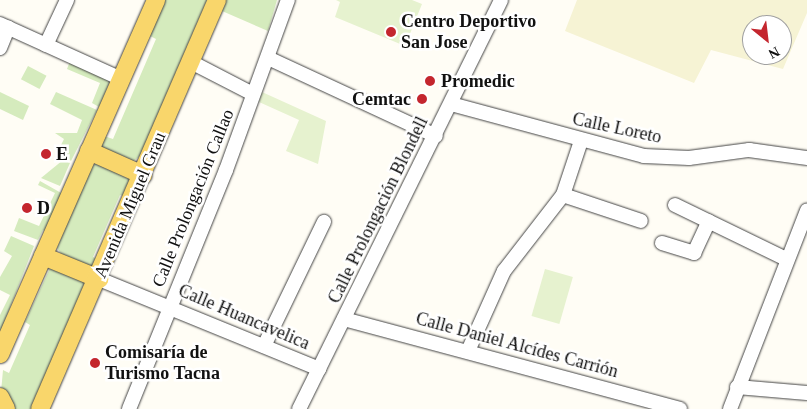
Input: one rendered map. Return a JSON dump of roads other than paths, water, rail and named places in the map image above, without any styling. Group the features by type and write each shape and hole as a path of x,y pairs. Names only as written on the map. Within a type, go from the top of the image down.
{"main road":[{"path":"0,354 156,0"},
{"name":"Avenida Miguel Grau","path":"40,409 99,278 217,0"},
{"path":"89,152 143,175"},
{"path":"43,256 99,278"},
{"path":"0,397 6,409"}],"street":[{"path":"46,45 67,0"},
{"name":"Calle Prolongación Callao","path":"129,409 268,58 288,0"},
{"name":"Calle Prolongación Blondell","path":"299,409 436,136 501,0"},
{"path":"0,48 4,26 121,79"},
{"path":"268,58 436,136"},
{"path":"191,62 254,94"},
{"name":"Calle Loreto","path":"451,104 581,141 659,158 749,150 807,158"},
{"path":"468,351 504,271 563,195 581,141"},
{"path":"563,195 641,222"},
{"path":"675,205 786,259"},
{"path":"730,409 786,259 807,210"},
{"path":"662,243 694,253 709,221"},
{"path":"264,346 324,222"},
{"name":"Calle Huancavelica","path":"99,278 319,369"},
{"name":"Calle Daniel Alcídes Carrión","path":"344,319 680,409"},
{"path":"737,387 807,393"}],"place":[{"name":"Centro Deportivo San Jose","path":"391,32"},
{"name":"Promedic","path":"430,81"},
{"name":"Cemtac","path":"422,99"},
{"name":"E","path":"46,154"},
{"name":"D","path":"27,208"},
{"name":"Comisaría de Turismo Tacna","path":"95,363"}]}
